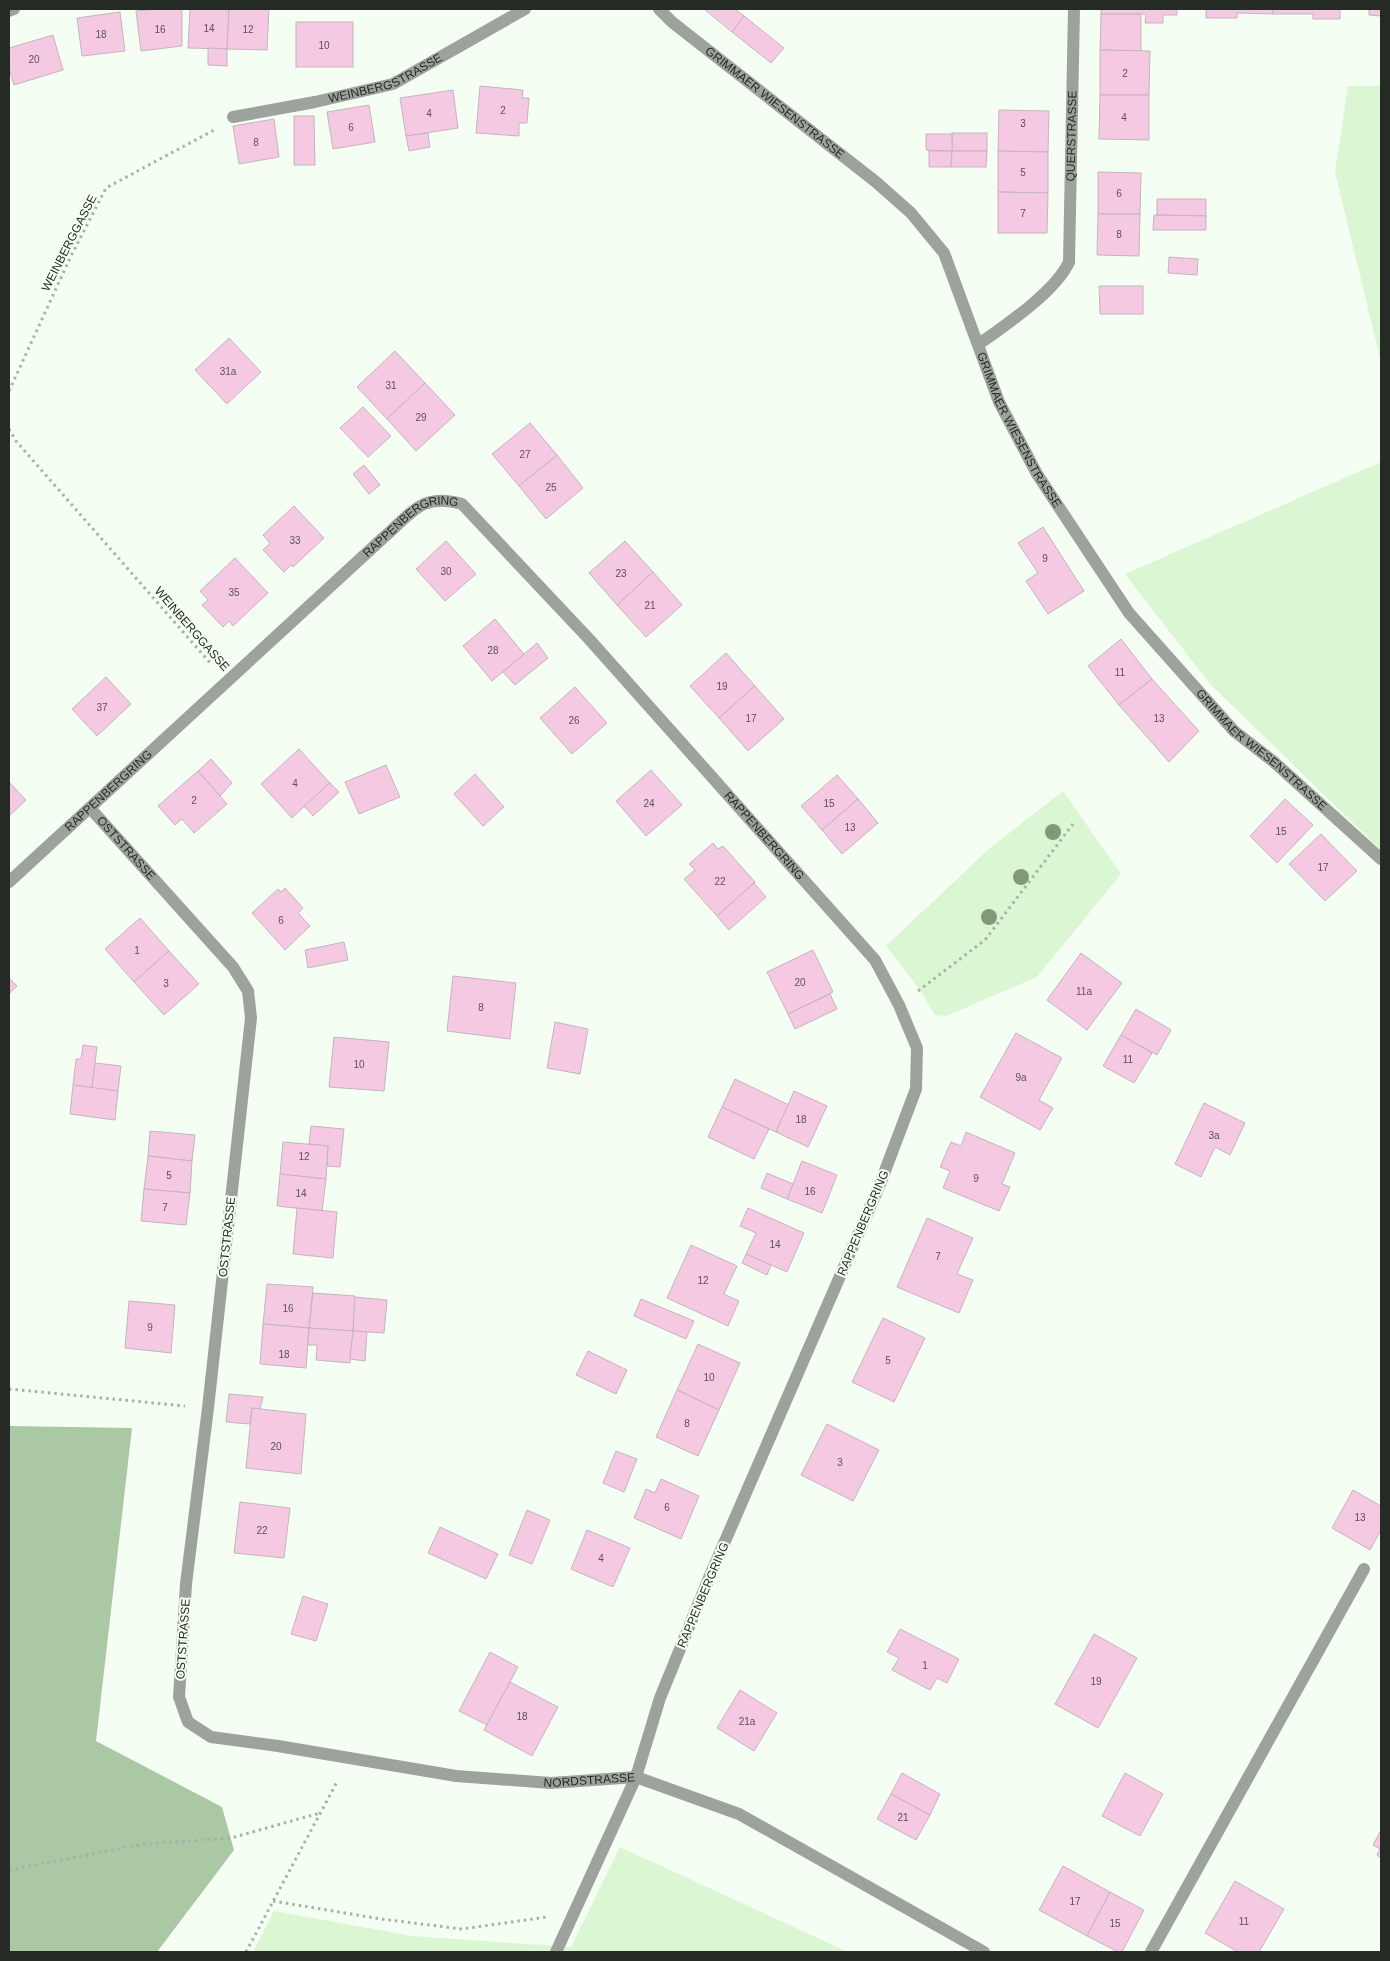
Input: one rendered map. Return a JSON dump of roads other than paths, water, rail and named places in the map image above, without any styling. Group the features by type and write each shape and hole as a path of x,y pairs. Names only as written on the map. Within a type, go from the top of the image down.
{"street":[{"path":"9,11 14,9"},
{"name":"WEINBERGSTRASSE","path":"233,117 315,102 393,84 525,9"},
{"name":"GRIMMAER WIESENSTRASSE","path":"660,9 672,22 876,182 911,213 944,253 980,344 999,402 1037,474 1129,613 1234,731 1274,762 1381,859"},
{"name":"QUERSTRASSE","path":"980,344 1012,320 1063,276 1069,262 1074,9"},
{"name":"RAPPENBERGRING","path":"9,882 226,681 425,502 444,499 462,504 588,639 876,960 899,1005 917,1048 916,1088 880,1184 690,1624 660,1698 636,1777 556,1952"},
{"name":"OSTSTRASSE","path":"90,808 232,967 248,991 252,1018 186,1584 179,1696 188,1722"},
{"path":"1151,1952 1364,1569"},
{"name":"NORDSTRASSE","path":"188,1722 211,1738 350,1757 466,1777 551,1783 636,1777 739,1814 984,1952"}]}
